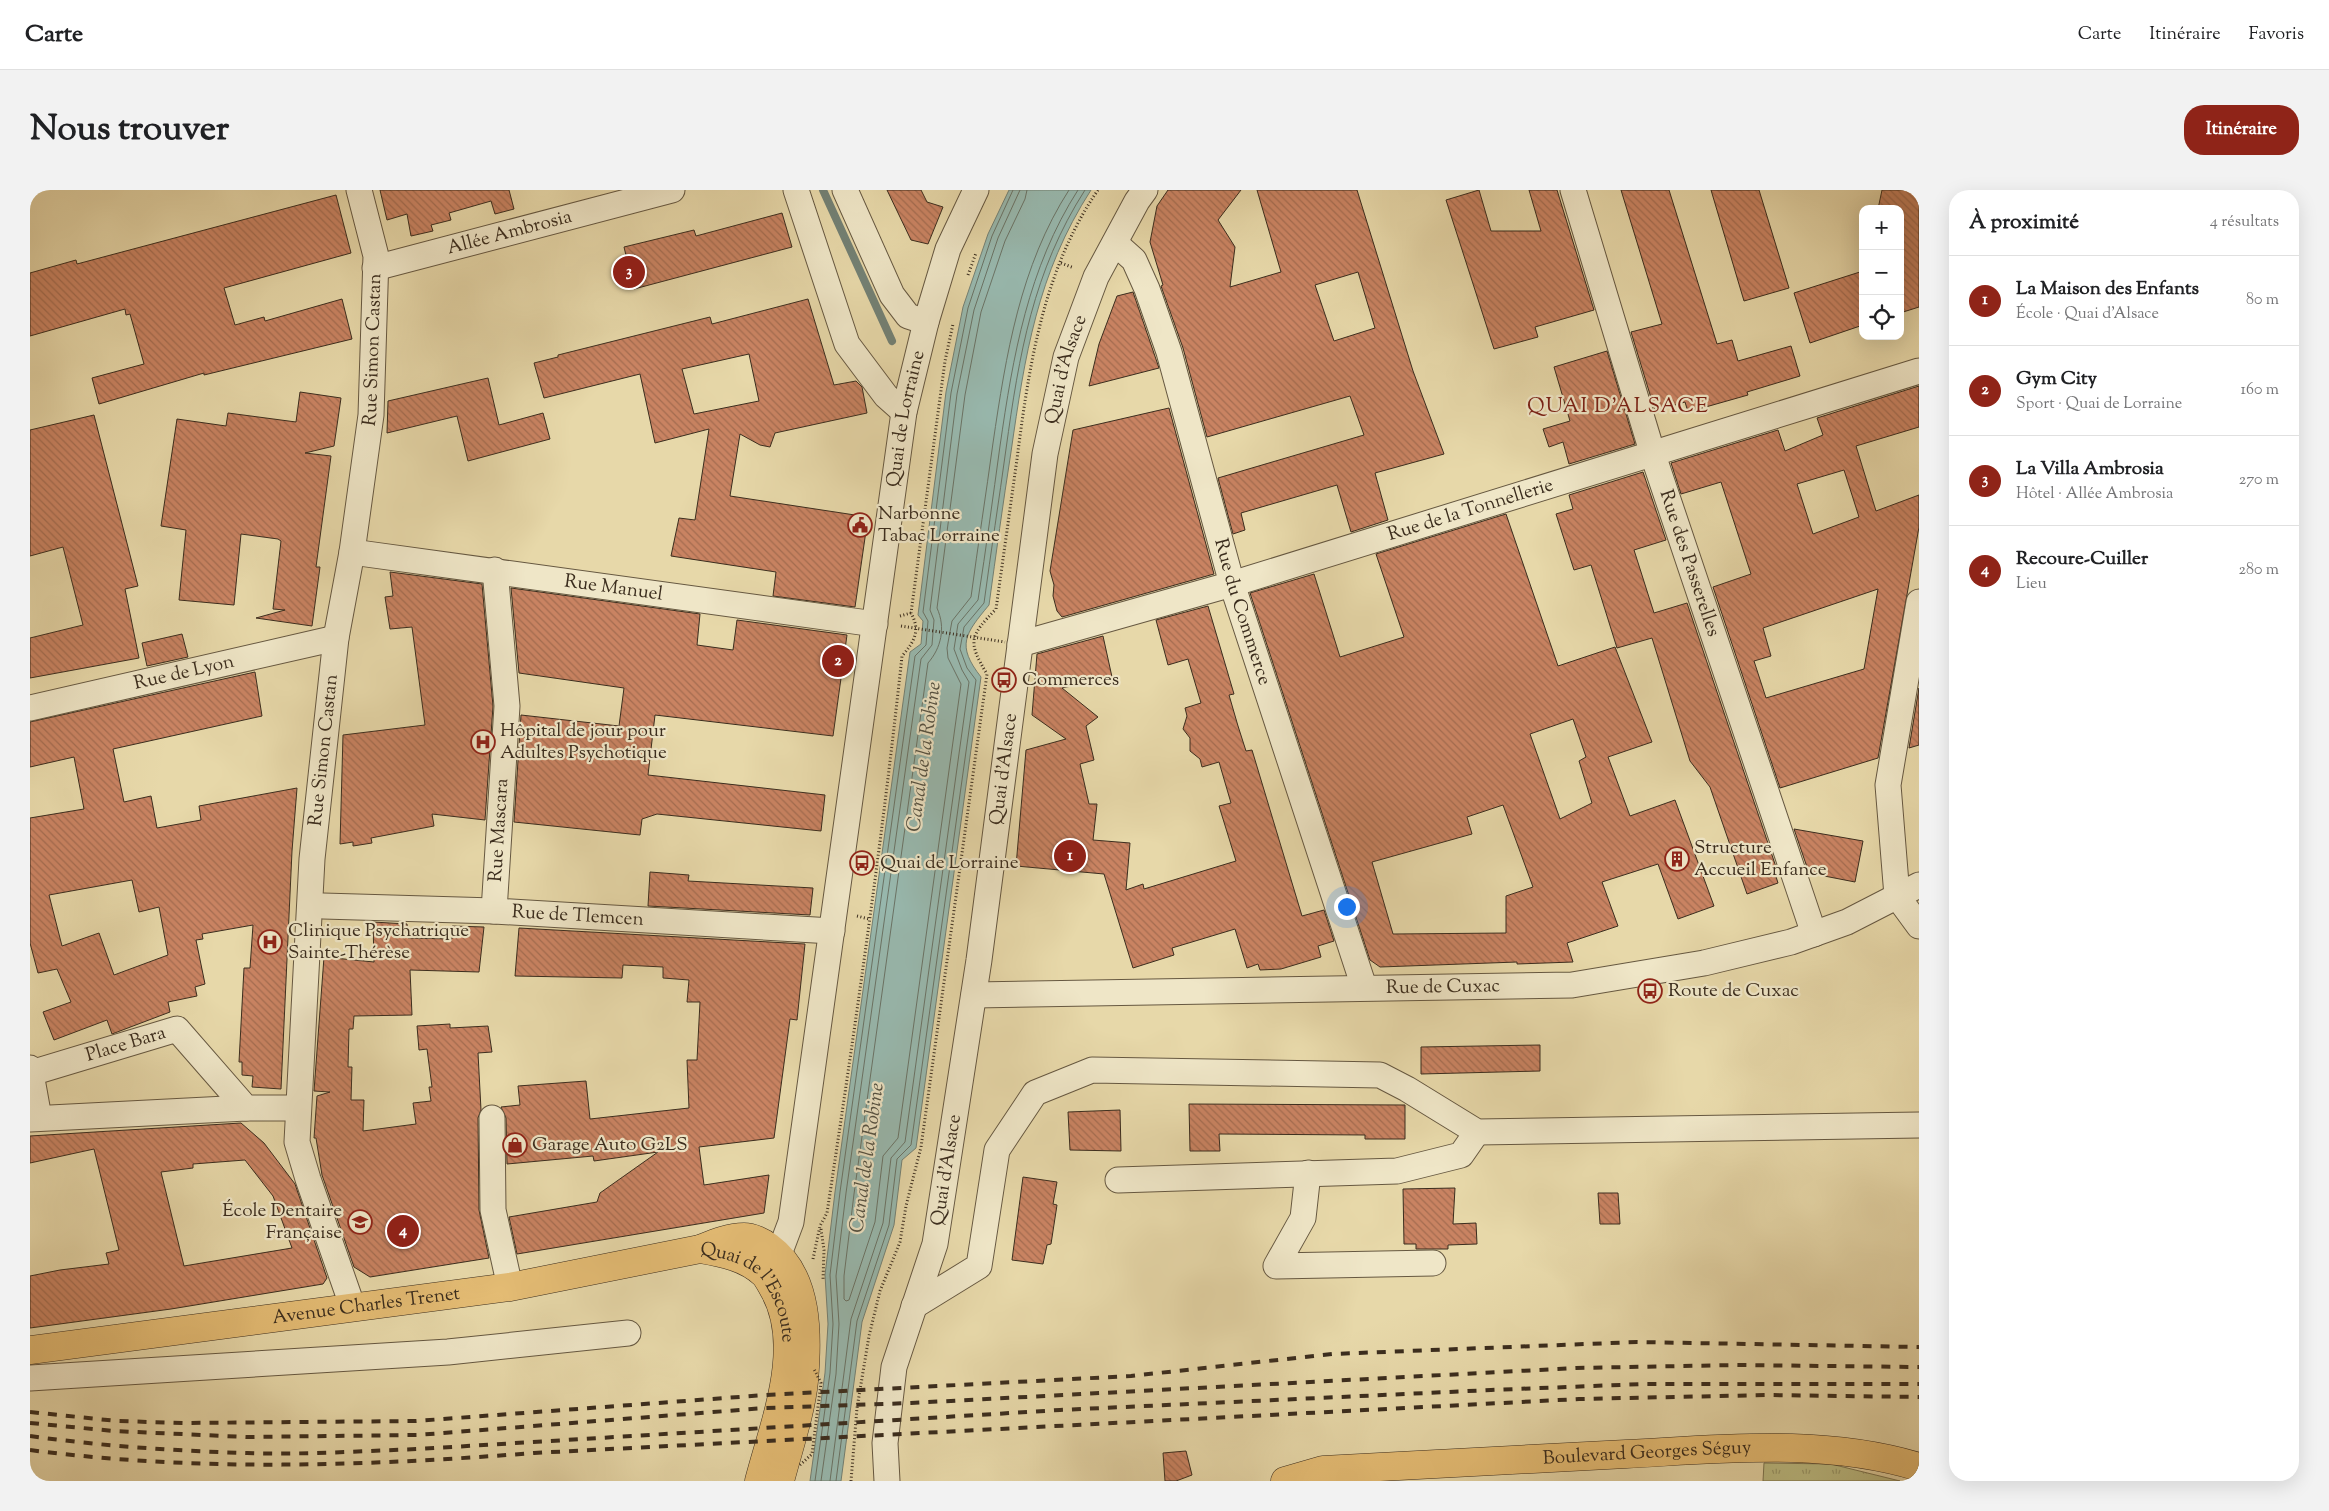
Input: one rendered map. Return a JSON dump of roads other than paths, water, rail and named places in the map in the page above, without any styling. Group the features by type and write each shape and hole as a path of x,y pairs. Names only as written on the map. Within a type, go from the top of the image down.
{"main road":[{"name":"Quai de l'Escoute","path":"700,1249 732,1254 772,1264 798,1289 804,1312 804,1382 790,1473"},
{"name":"Avenue Charles Trenet","path":"30,1350 510,1287 700,1249"},
{"name":"Quai de l'Escoute","path":"760,1481 785,1379 787,1350 785,1322 772,1264"},
{"name":"Boulevard Georges Séguy","path":"1285,1481 1323,1470 1732,1449 1839,1451 1875,1456 1919,1467"}],"street":[{"name":"Rue Simon Castan","path":"353,1308 297,1142 312,859 336,638 352,552 371,415 376,256 359,190"},
{"name":"Allée Ambrosia","path":"375,268 672,190"},
{"path":"796,190 847,344 886,396 904,412"},
{"path":"845,190 892,295 908,316 926,322"},
{"name":"Quai de Lorraine","path":"772,1264 791,1222 904,412 926,322 948,249 976,190"},
{"name":"Quai d'Alsace","path":"887,1481 885,1443 894,1366 935,1244 974,995 1012,643 1045,454 1066,357 1096,277 1136,201 1145,190"},
{"name":"Rue des Passerelles","path":"1573,190 1653,455 1814,934"},
{"name":"Rue du Commerce","path":"1115,243 1134,260 1148,289 1169,352 1232,584 1370,987"},
{"name":"Rue de la Tonnellerie","path":"1012,643 1232,584 1919,371"},
{"name":"Rue Manuel","path":"352,552 495,570 874,624"},
{"name":"Rue Mascara","path":"494,911 507,706 495,570"},
{"path":"1919,602 1888,784 1897,896 1919,926"},
{"name":"Rue de Lyon","path":"30,708 336,638"},
{"name":"Rue de Cuxac","path":"974,995 1572,985 1704,963 1814,934 1847,922 1919,885"},
{"name":"Rue de Tlemcen","path":"323,906 494,911 832,932"},
{"name":"Place Bara","path":"30,1070 177,1030 246,1108"},
{"path":"30,1070 34,1118 246,1108 298,1108"},
{"path":"914,1306 979,1266 998,1150 1035,1093 1092,1070 1380,1075 1407,1089 1477,1132 1919,1125"},
{"path":"492,1118 493,1210 510,1287"},
{"path":"1118,1180 1397,1171 1462,1155 1477,1132"},
{"path":"1308,1174 1303,1218 1276,1266 1433,1263"},
{"path":"30,1378 448,1352 628,1333"}],"water":[{"name":"Canal de la Robine","path":"1009,190 1091,190 1073,221 1058,253 1036,316 1022,382 989,605 974,624 967,640 968,656 981,677 916,1148 902,1160 894,1225 862,1322 841,1481 810,1481 825,1373 828,1324 825,1275 835,1192 910,652 921,644 923,621 918,615 946,392 963,307 988,234"}],"waterway":[{"path":"823,190 892,341"}],"railway":[{"path":"30,1412 117,1421 184,1423 416,1421 765,1395 1131,1376 1332,1354 1637,1342 1919,1347"},
{"path":"30,1423 114,1431 246,1437 417,1435 765,1408 911,1403 1576,1368 1737,1365 1919,1367"},
{"path":"30,1436 84,1443 165,1449 247,1453 311,1453 418,1449 1060,1410 1491,1390 1643,1384 1919,1384"},
{"path":"30,1450 156,1462 282,1465 345,1464 1579,1399 1768,1395 1919,1397"}],"place":[{"name":"La Villa Ambrosia","path":"629,272"},
{"name":"Narbonne Tabac Lorraine","path":"860,525"},
{"name":"Gym City","path":"838,661"},
{"name":"Commerces","path":"1004,680"},
{"name":"Hôpital de jour pour Adultes Psychotique","path":"483,742"},
{"name":"La Maison des Enfants","path":"1070,856"},
{"name":"Structure Accueil Enfance","path":"1677,859"},
{"name":"Quai de Lorraine","path":"862,863"},
{"name":"Clinique Psychatrique Sainte-Thérèse","path":"270,942"},
{"name":"Route de Cuxac","path":"1650,991"},
{"name":"Garage Auto G2LS","path":"515,1145"},
{"name":"École Dentaire Française","path":"360,1222"},
{"name":"Recoure-Cuiller","path":"403,1231"}],"district":[{"name":"QUAI D'ALSACE","path":"1618,407"}]}
